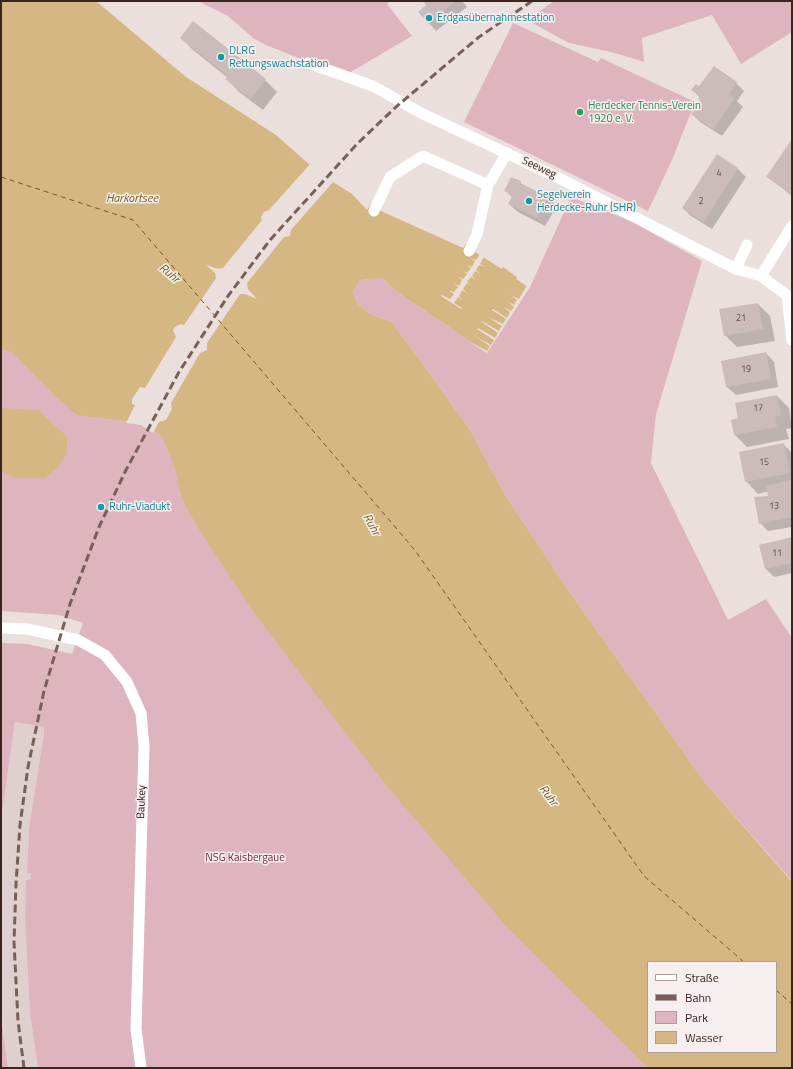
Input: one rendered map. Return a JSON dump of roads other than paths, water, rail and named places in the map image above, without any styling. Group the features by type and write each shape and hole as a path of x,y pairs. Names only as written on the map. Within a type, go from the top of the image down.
{"street":[{"name":"Seeweg","path":"308,63 373,86 421,113 507,153 629,213 736,269 761,276"},
{"path":"469,251 477,234 488,185 507,153"},
{"path":"374,211 390,177 423,156 488,185"},
{"path":"792,226 761,276 789,297 792,340"},
{"path":"736,269 747,245"},
{"name":"Baukey","path":"1,628 27,629 78,640 105,656 127,682 141,714 144,747 136,1030 141,1068"}],"water":[{"path":"1,1 96,1 186,77 276,135 319,173 352,194 367,210 373,201 381,204 381,211 463,248 466,244 476,249 475,252 502,269 503,267 517,277 516,279 528,287 487,353 397,292 382,278 360,280 353,292 358,304 370,314 392,322 469,428 505,495 568,590 704,781 792,882 792,1068 648,1068 506,926 382,780 318,697 253,611 200,531 182,499 175,469 162,436 142,423 77,415 54,395 12,352 1,349"},
{"path":"1,408 38,410 67,437 67,453 59,466 45,478 15,478 1,471"}],"railway":[{"path":"24,1068 18,1021 14,942 20,825 28,767 44,691 70,604 99,527 126,470 179,372 228,296 270,240 357,144 397,106 479,37 532,1"}],"place":[{"name":"Erdgasübernahmestation","path":"429,18"},
{"name":"DLRG Rettungswachstation","path":"221,57"},
{"name":"Herdecker Tennis-Verein 1920 e. V.","path":"580,112"},
{"name":"Segelverein Herdecke-Ruhr (SHR)","path":"529,201"},
{"name":"Ruhr-Viadukt","path":"101,507"}],"water label":[{"name":"Harkortsee","path":"132,199"},
{"name":"Ruhr","path":"169,274"},
{"name":"Ruhr","path":"371,525"},
{"name":"Ruhr","path":"548,796"}],"park label":[{"name":"NSG Kaisbergaue","path":"245,858"}]}
